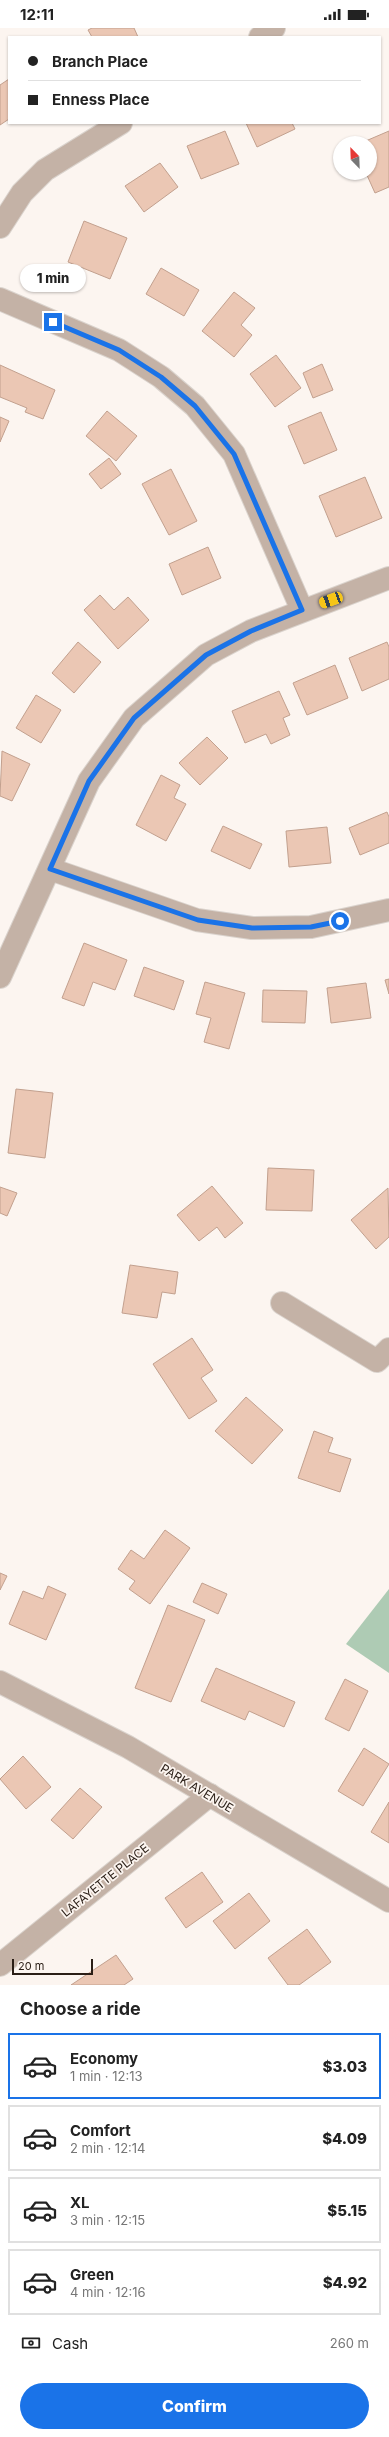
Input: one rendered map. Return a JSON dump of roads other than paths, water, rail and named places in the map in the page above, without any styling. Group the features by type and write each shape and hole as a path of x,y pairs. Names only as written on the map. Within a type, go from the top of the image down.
{"street":[{"path":"262,36 274,28"},
{"path":"0,227 22,193 45,170 119,124"},
{"path":"0,299 119,350 161,377 195,406 234,454 302,610"},
{"path":"0,978 89,781 134,718 206,655 251,631 302,610 389,578"},
{"path":"50,869 198,920 252,928 311,927 389,910"},
{"path":"282,1304 377,1361 389,1349"},
{"name":"PARK AVENUE","path":"0,1682 128,1747 389,1901"},
{"name":"LAFAYETTE PLACE","path":"0,1965 210,1795"}]}
